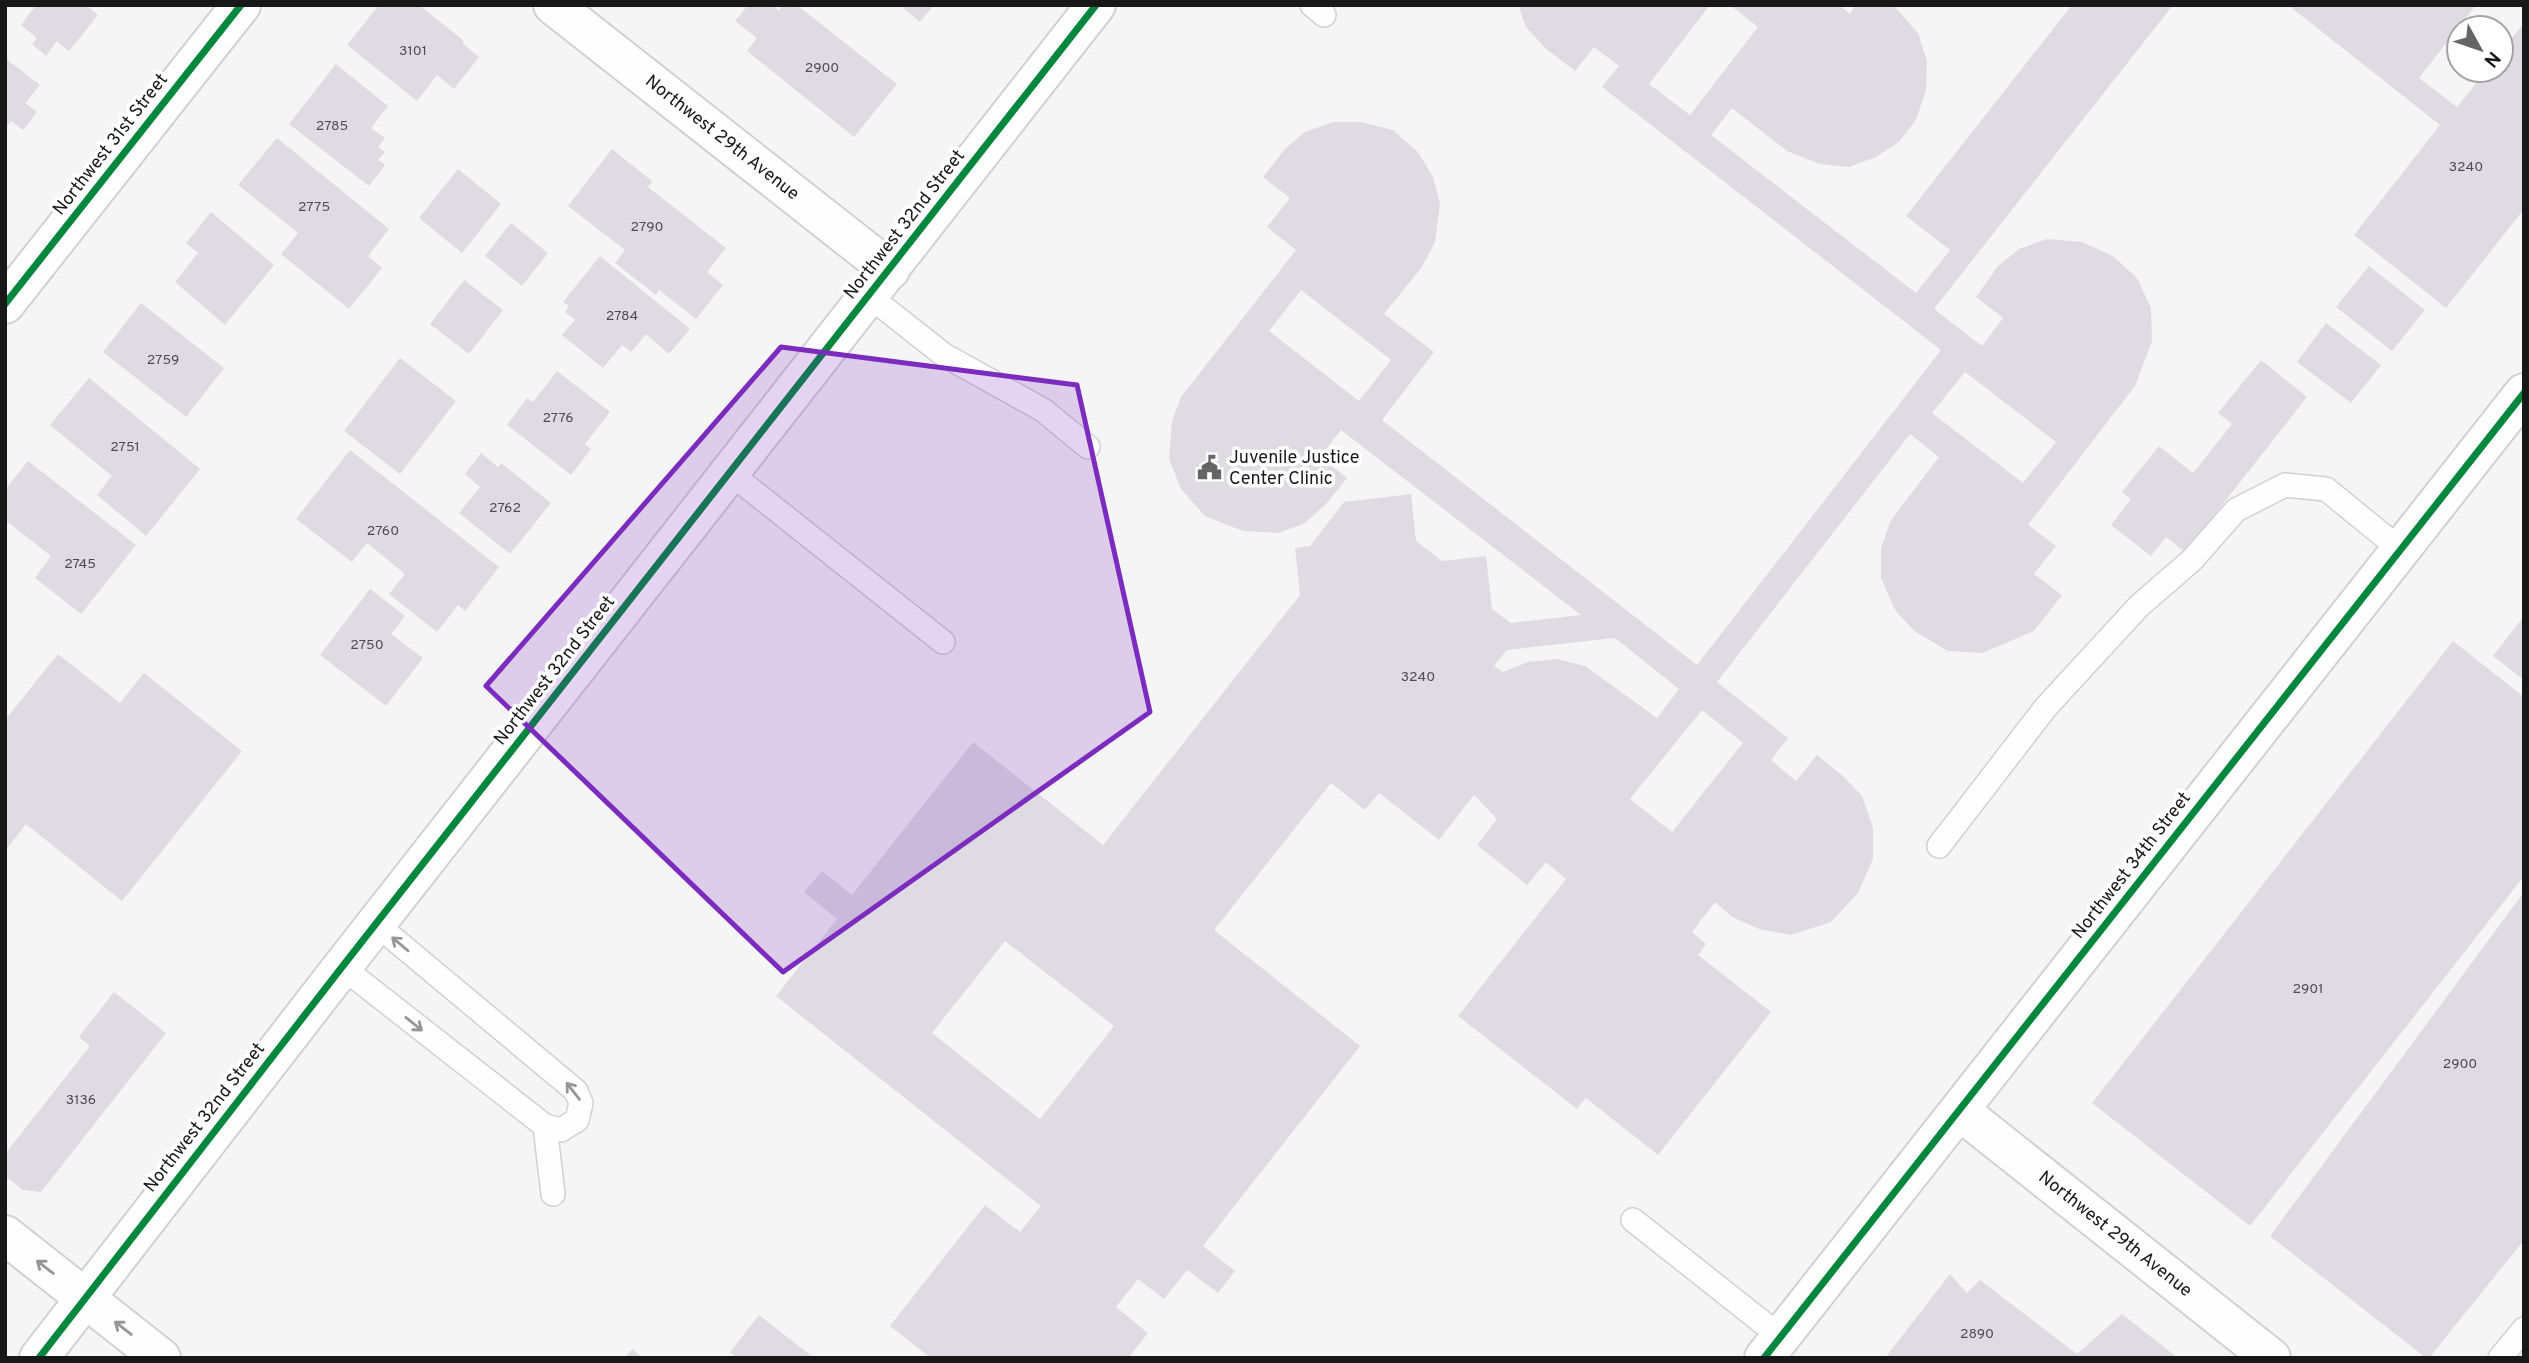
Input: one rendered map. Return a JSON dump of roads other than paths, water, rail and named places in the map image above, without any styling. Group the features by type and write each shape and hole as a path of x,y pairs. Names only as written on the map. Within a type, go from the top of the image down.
{"main road":[{"name":"Northwest 31st Street","path":"5,304 241,5"},
{"name":"Northwest 29th Avenue","path":"553,5 880,283"},
{"name":"Northwest 32nd Street","path":"39,1358 1096,5"},
{"name":"Northwest 34th Street","path":"1773,1347 2524,393"},
{"name":"Northwest 29th Avenue","path":"1960,1111 2271,1358"},
{"path":"5,1235 161,1358"}],"lane":[{"path":"880,283 944,355 1043,410 1088,447"},
{"path":"730,474 943,642"},
{"path":"1939,846 2046,707 2139,606 2192,560 2236,510 2285,485 2326,489 2401,550"},
{"path":"342,967 545,1126 561,1130 577,1120 581,1103 576,1091 376,924"},
{"path":"545,1126 553,1194"},
{"path":"1633,1220 1773,1347"},
{"path":"2500,1358 2524,1329"}],"place":[{"name":"Juvenile Justice Center Clinic","path":"1209,468"}]}
